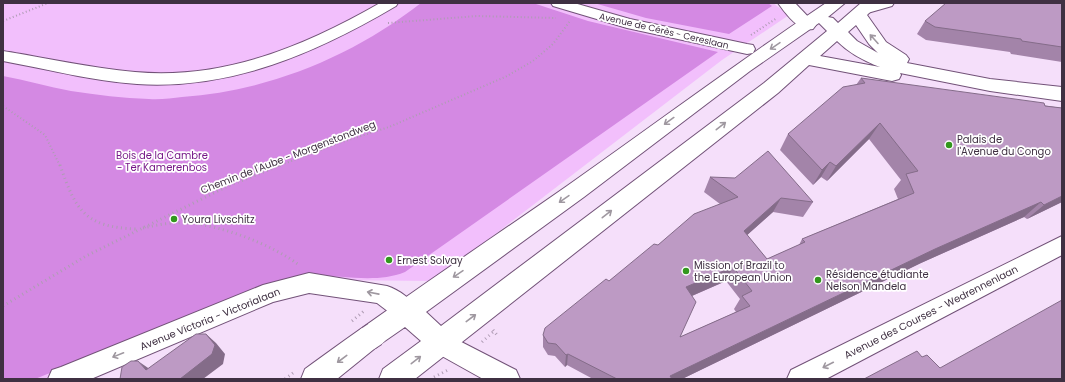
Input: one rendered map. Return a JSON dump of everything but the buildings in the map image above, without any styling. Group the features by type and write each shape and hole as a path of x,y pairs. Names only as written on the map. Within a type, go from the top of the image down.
{"main road":[{"path":"806,3 814,20 831,38 847,66"},
{"path":"315,379 406,311 576,191 744,67 837,3"},
{"path":"393,379 806,59 864,8 871,36 882,48 896,57 931,72"},
{"path":"784,9 814,20"},
{"path":"831,38 851,45 873,58 902,68 931,72 962,80"},
{"path":"806,59 915,78 962,80 1062,94"},
{"path":"406,311 440,342"}],"street":[{"path":"3,56 137,78 180,78 225,74 276,61 313,46 352,26 391,3"},
{"name":"Avenue de Cérès - Cereslaan","path":"558,3 627,23 748,42"},
{"path":"864,8 887,3"},
{"name":"Avenue des Courses - Wedrennenlaan","path":"800,379 1062,245"},
{"name":"Avenue Victoria - Victorialaan","path":"60,379 271,292 309,283 377,293 387,296 406,311"},
{"path":"440,342 507,379"}],"path":[{"path":"3,21 47,3 52,3"},
{"path":"748,42 784,9"},
{"name":"Chemin de l'Aube - Morgenstondweg","path":"3,306 86,256 139,228 228,186 389,126 506,77 533,61 553,44 571,19 477,16 420,19 352,26"},
{"path":"3,106 45,135 56,155 64,178 79,210 99,223 114,228 139,228 168,223 192,223 234,234 288,256 301,268 309,283"}],"green space":[{"name":"Bois de la Cambre - Ter Kamerenbos","path":"3,3 773,3 789,15 722,60 434,281 328,280 270,288 44,379 3,379"},
{"name":"Bois de la Cambre - Ter Kamerenbos","path":"421,3 533,3 588,21 718,52 405,272 380,278 302,276 192,316 35,379 3,379 3,76 71,91 130,98 162,99 214,93 278,79 309,68 367,39 395,22"},
{"path":"594,3 768,3 772,6 729,34 646,18"}],"place":[{"name":"Palais de l'Avenue du Congo","path":"949,145"},
{"name":"Youra Livschitz","path":"174,219"},
{"name":"Ernest Solvay","path":"389,260"},
{"name":"Mission of Brazil to the European Union","path":"686,271"},
{"name":"Résidence étudiante Nelson Mandela","path":"818,280"}]}
